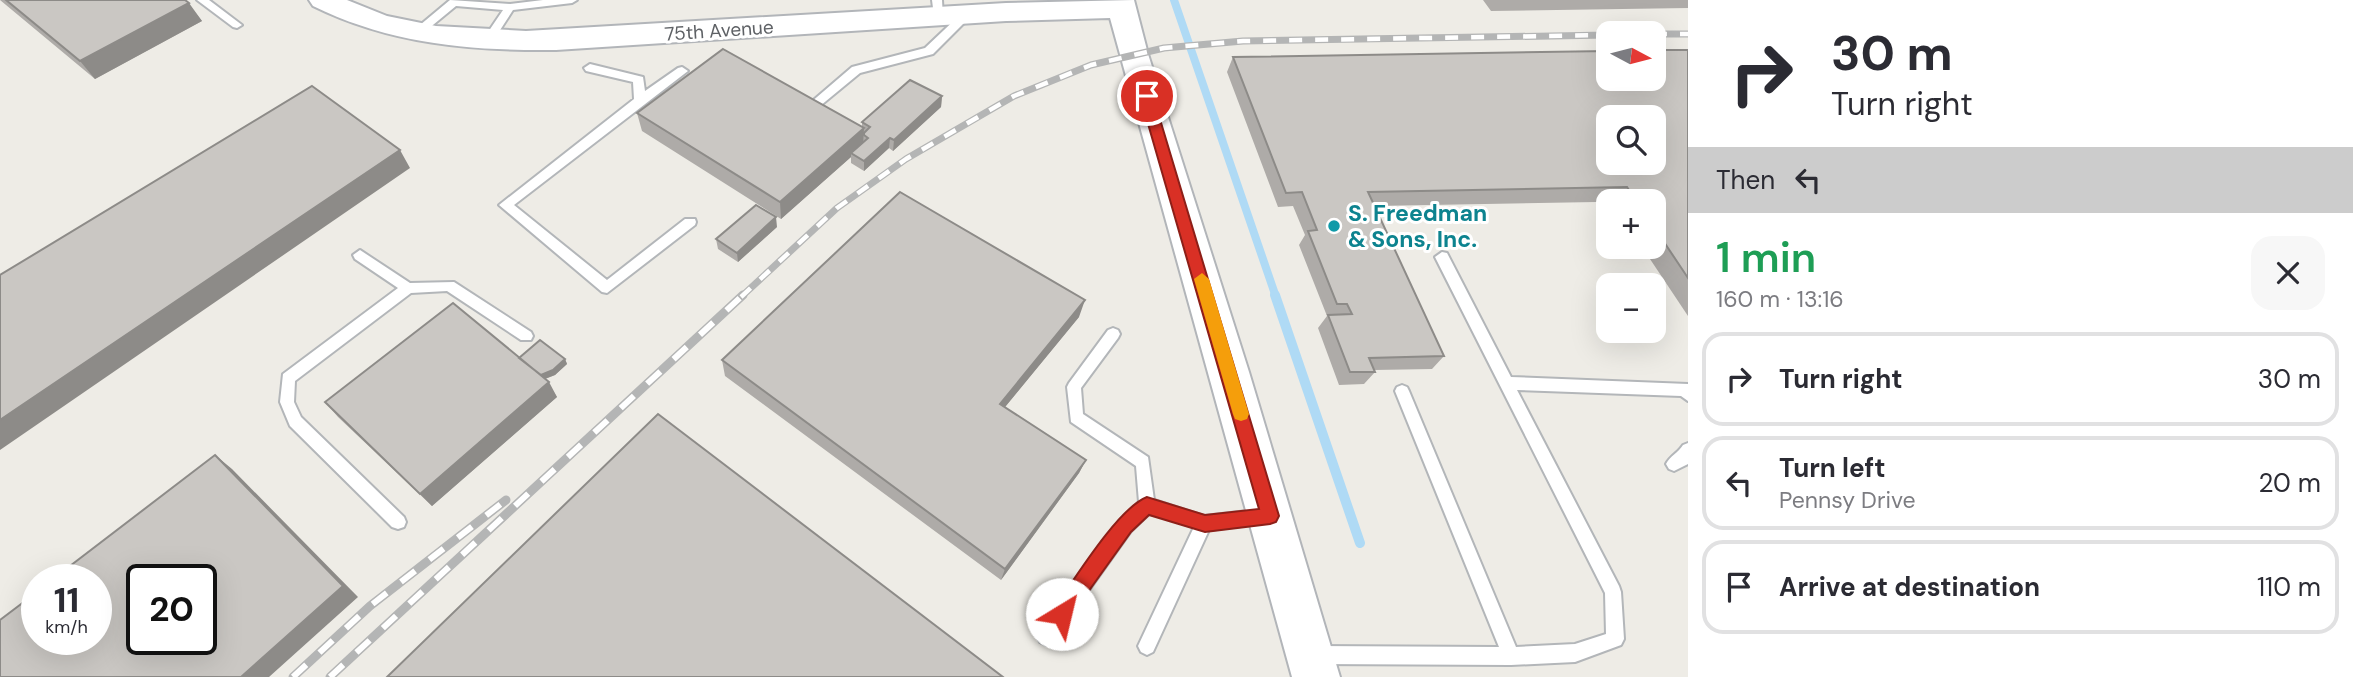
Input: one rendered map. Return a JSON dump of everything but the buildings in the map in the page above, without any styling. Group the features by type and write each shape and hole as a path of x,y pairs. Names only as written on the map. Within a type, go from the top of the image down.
{"street":[{"name":"75th Avenue","path":"323,0 377,24 487,41 556,40 948,10 1120,4"},
{"path":"1120,4 1313,666"}],"lane":[{"path":"202,0 237,25"},
{"path":"418,32 453,1 510,7 572,0"},
{"path":"487,41 510,7"},
{"path":"816,103 856,70 929,51 948,10"},
{"path":"590,68 639,80 640,100"},
{"path":"682,71 640,100 505,205 607,288 690,222"},
{"path":"360,255 408,288"},
{"path":"1313,666 1574,653 1615,639 1614,592 1442,257"},
{"path":"398,522 295,421 287,402 288,378 408,288 449,286 526,336"},
{"path":"1113,334 1074,387 1076,417 1143,462 1147,505"},
{"path":"1506,383 1686,390 1688,395"},
{"path":"1402,391 1511,656"},
{"path":"1674,464 1683,459 1688,450"},
{"path":"1147,505 1205,523 1270,516"},
{"path":"1046,636 1125,526 1147,505"},
{"path":"1147,646 1205,523"}],"waterway":[{"path":"1174,0 1276,297"},
{"path":"1275,295 1360,543"}],"railway":[{"path":"1666,34 1688,34"},
{"path":"741,297 837,208 906,159 1014,96 1091,65 1164,48 1243,41 1596,35"},
{"path":"330,677 743,295"},
{"path":"293,677 370,606 506,500"}],"slow traffic":[{"path":"1202,279 1241,414"}],"place":[{"name":"S. Freedman & Sons, Inc.","path":"1334,226"}],"route":[{"path":"1062,614 1125,526 1147,505 1205,523 1270,516 1147,96"}]}
